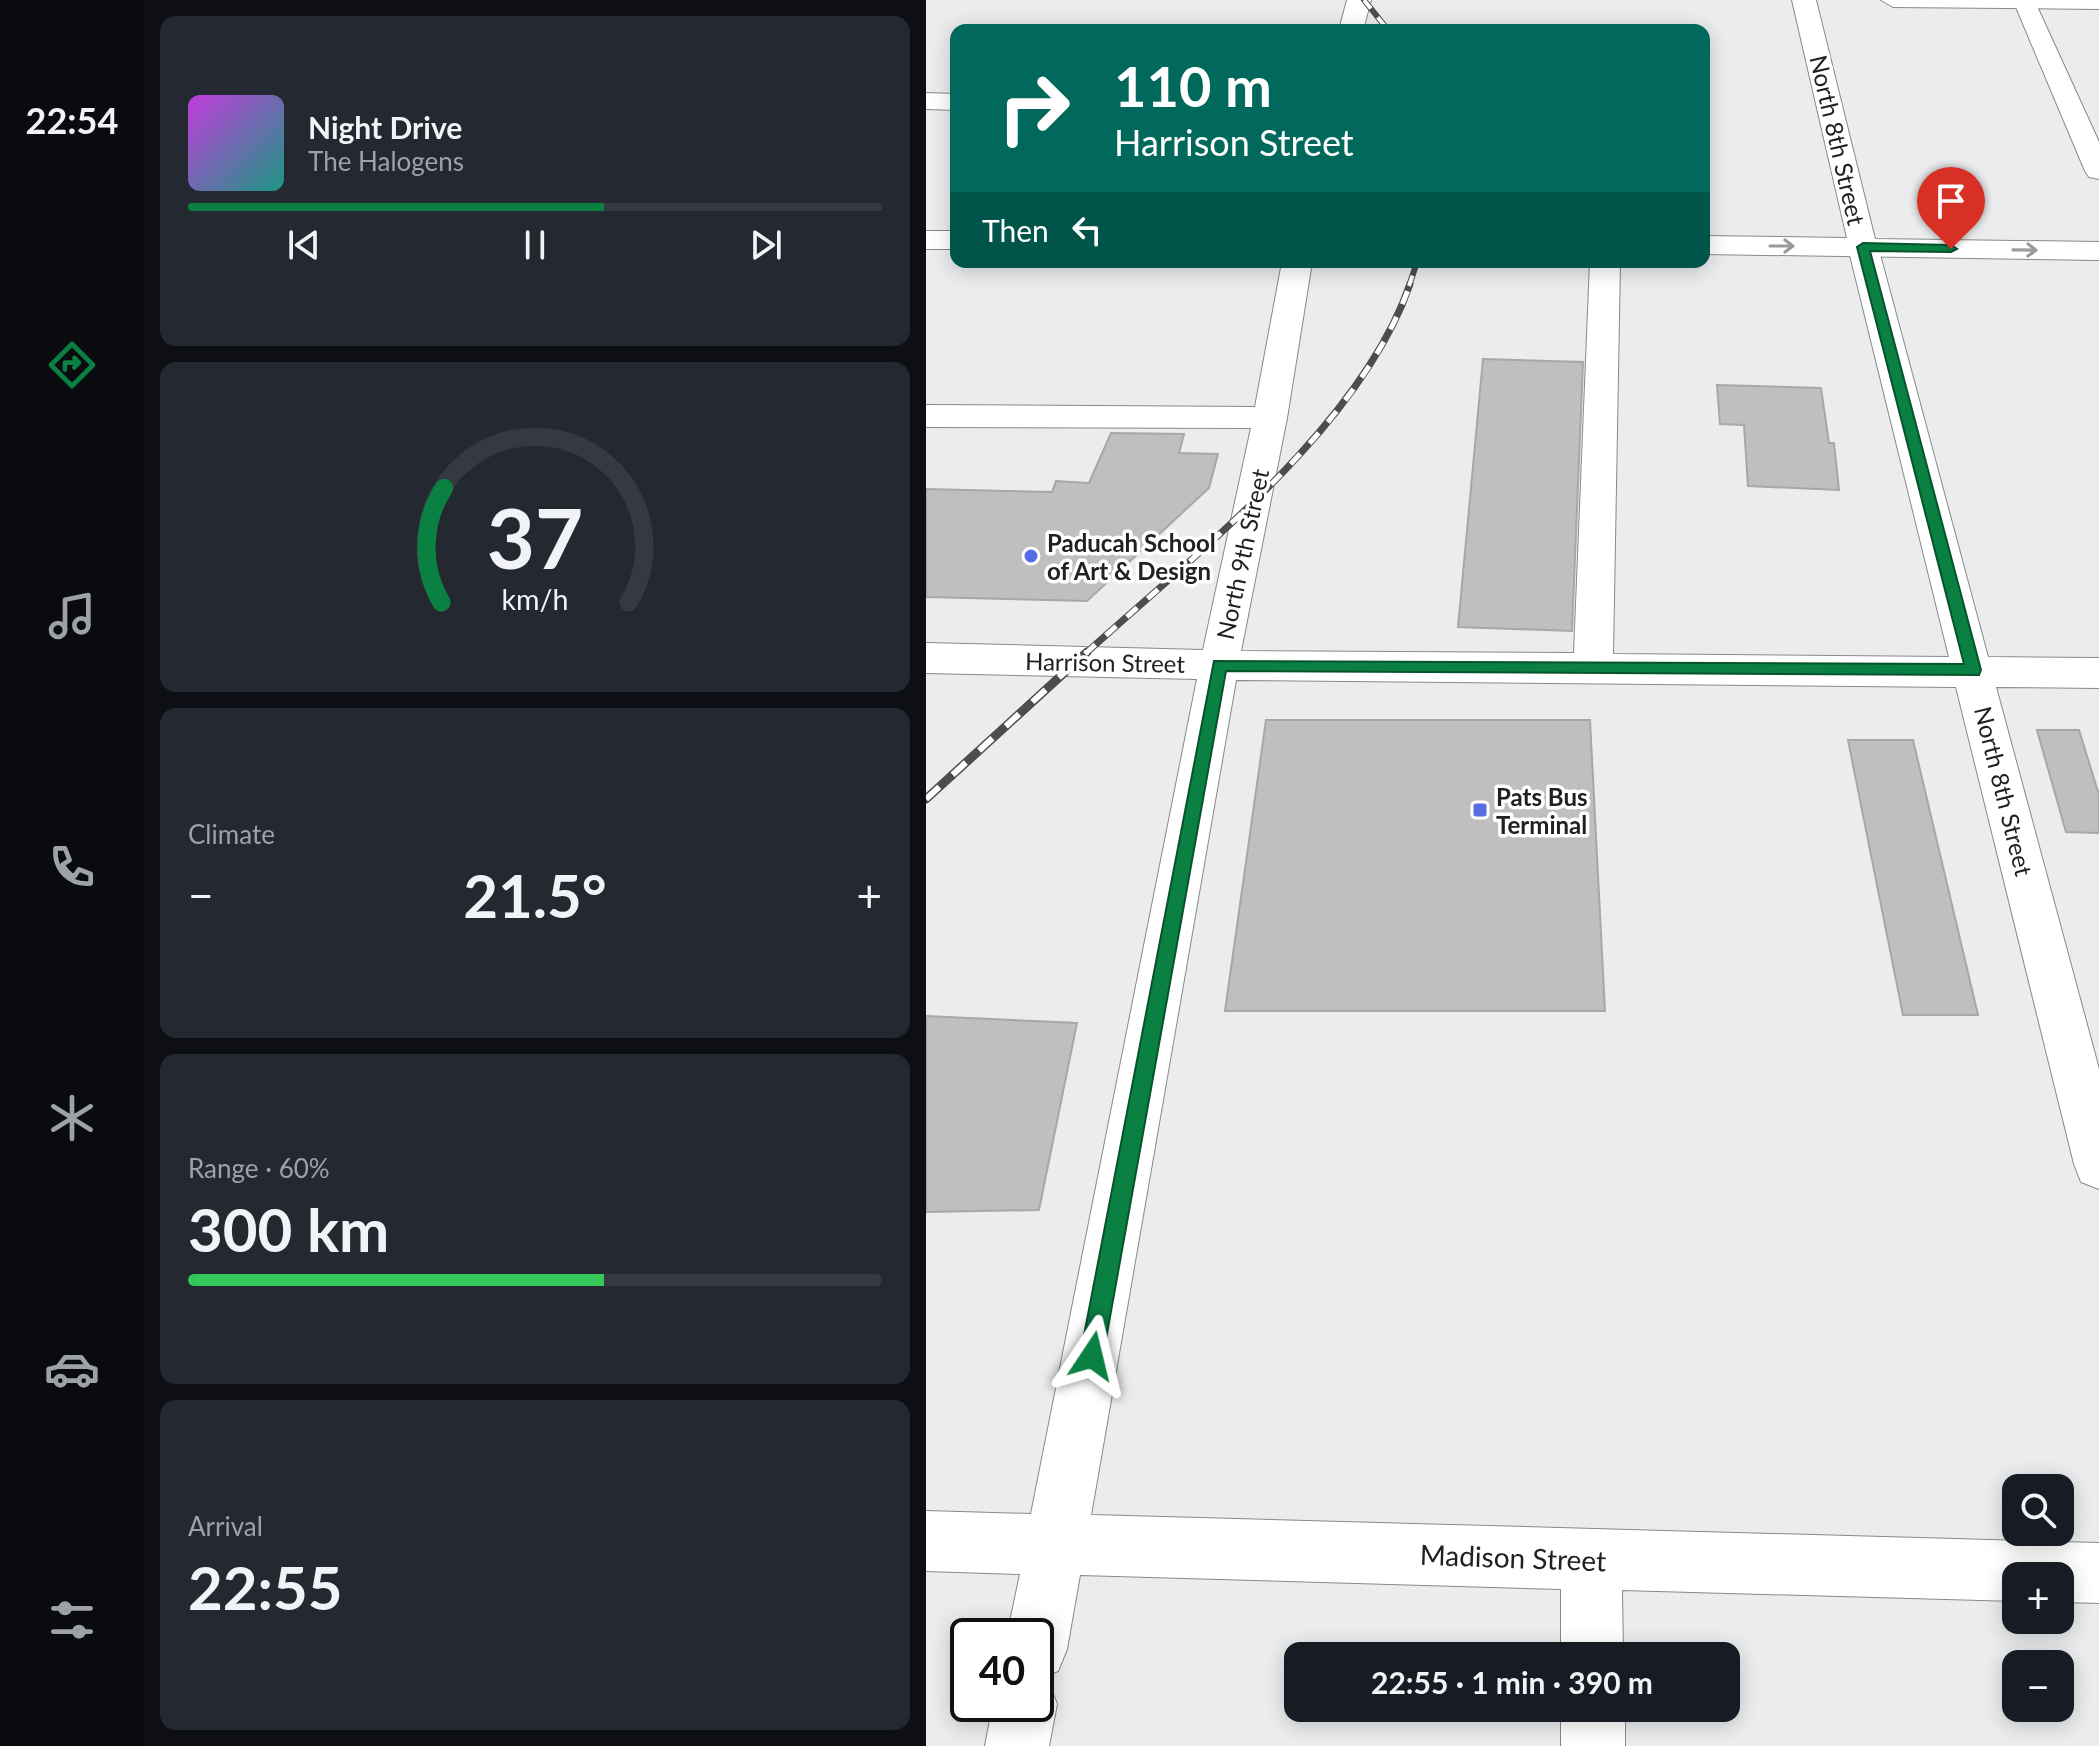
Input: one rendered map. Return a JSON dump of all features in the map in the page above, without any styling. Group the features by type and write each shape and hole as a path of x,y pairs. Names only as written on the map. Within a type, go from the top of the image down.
{"street":[{"path":"1353,24 1359,0"},
{"path":"1802,0 1811,0"},
{"name":"North 8th Street","path":"1802,0 2099,1164"},
{"path":"1893,0 2099,2"},
{"path":"2023,2 2099,171"},
{"path":"926,101 950,102"},
{"path":"926,240 950,240"},
{"path":"1710,245 2099,251"},
{"name":"North 9th Street","path":"1042,1618 1296,268"},
{"path":"1593,668 1605,268"},
{"path":"926,416 1270,418"},
{"name":"Harrison Street","path":"926,658 1219,665 2099,673"},
{"name":"Madison Street","path":"926,1541 2099,1573"},
{"path":"1591,1559 1592,1642"},
{"path":"1017,1746 1022,1722"},
{"path":"1593,1722 1593,1746"}],"building":[{"path":"1483,359 1583,362 1572,631 1458,627"},
{"path":"1717,385 1821,388 1829,443 1834,443 1839,490 1748,486 1744,425 1720,424"},
{"name":"Paducah School of Art & Design","path":"1111,433 1184,434 1179,453 1218,454 1209,488 1087,601 926,597 926,489 1052,492 1056,481 1089,483"},
{"path":"1266,720 1590,720 1605,1011 1225,1011"},
{"path":"2037,730 2079,730 2099,795 2099,833 2066,832"},
{"path":"1848,740 1913,740 1978,1015 1903,1015"},
{"path":"926,1016 1077,1023 1039,1210 926,1212"}],"railway":[{"path":"1364,0 1383,24"},
{"path":"1409,286 1415,268"},
{"path":"1085,654 1223,531 1315,438 1354,388 1386,337 1410,284"},
{"path":"926,799 1087,652"}],"place":[{"name":"Paducah School of Art & Design","path":"1031,556"},
{"name":"Pats Bus Terminal","path":"1480,810"}],"route":[{"path":"1092,1356 1219,665 1973,670 1863,247 1951,249"}]}
